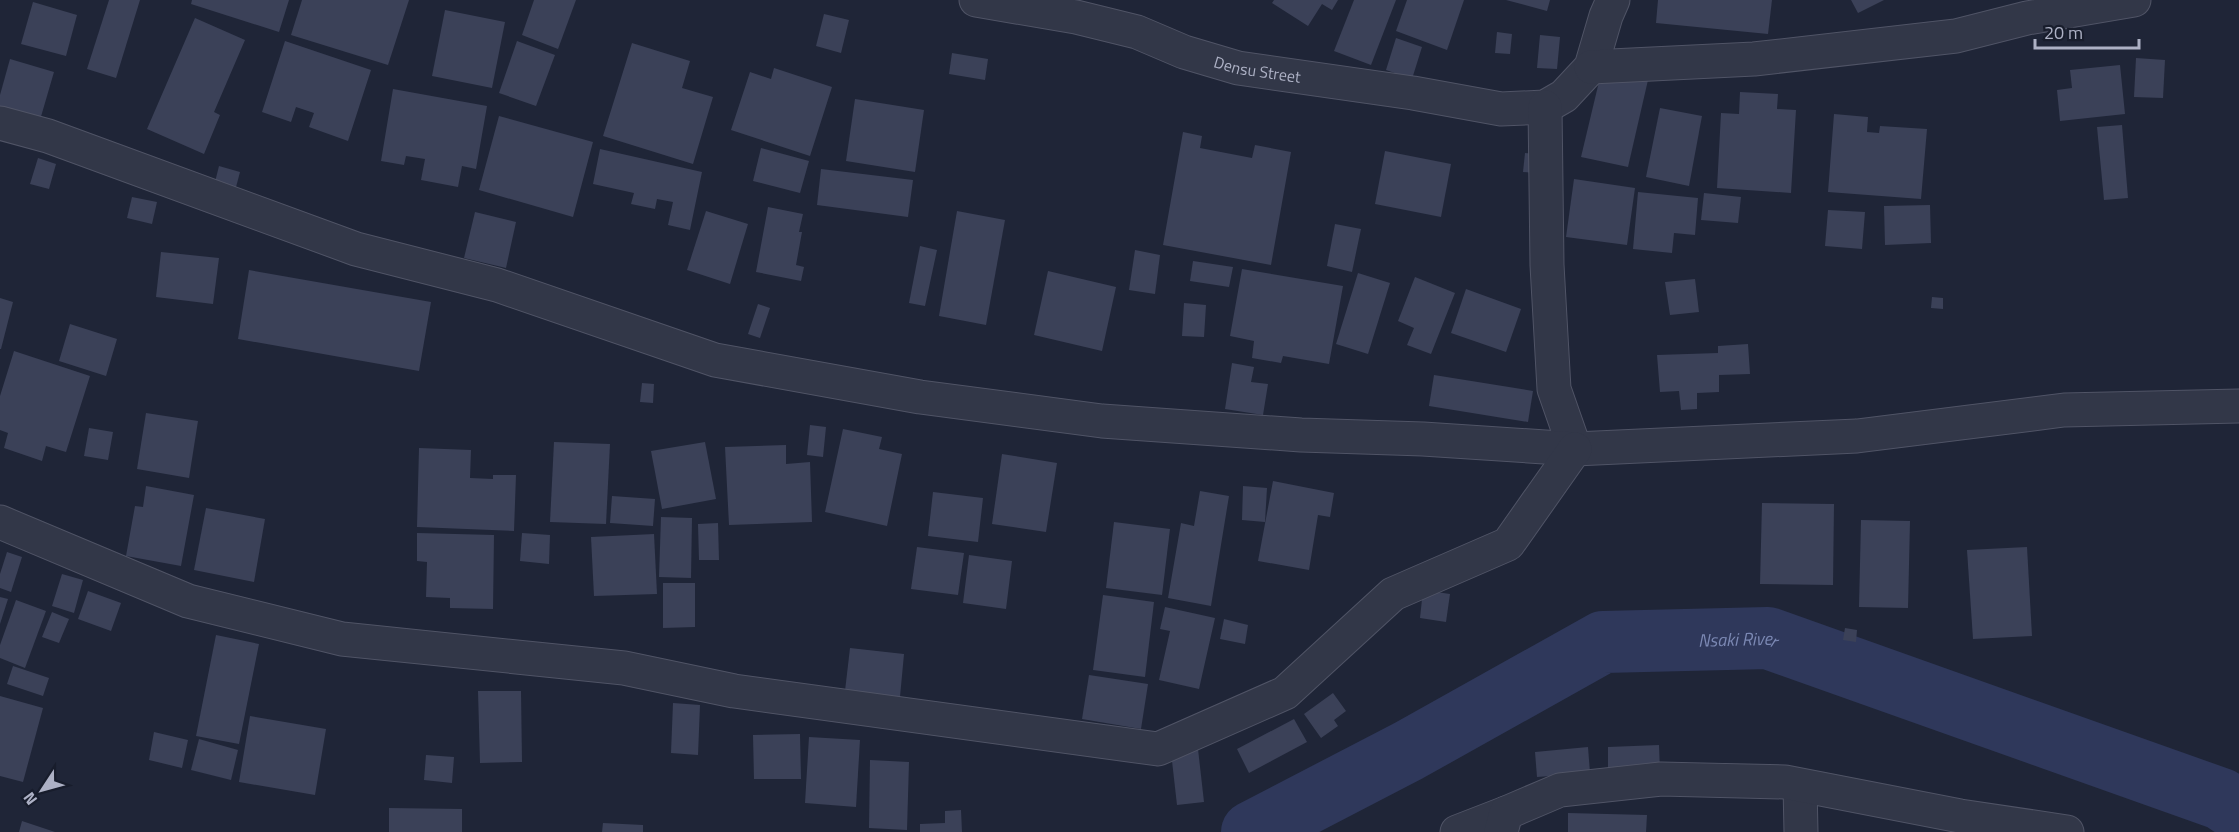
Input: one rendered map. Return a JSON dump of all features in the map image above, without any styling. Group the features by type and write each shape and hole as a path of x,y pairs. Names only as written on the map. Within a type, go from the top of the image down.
{"street":[{"name":"Densu Street","path":"976,0 1076,17 1137,32 1185,52 1238,68 1413,93 1501,109 1545,107"},
{"path":"1575,449 1554,390 1547,265 1545,107 1564,96 1591,67 1613,0"},
{"path":"1591,67 1754,59 1956,36 2027,18 2134,0"},
{"path":"0,123 48,136 356,249 497,285 715,360 920,397 1102,421 1301,435 1423,439 1575,449 1857,436 2064,410 2239,406"},
{"path":"0,522 188,601 342,639 624,668 734,691 1158,749 1285,693 1393,594 1508,544 1575,449"},
{"path":"1457,832 1503,822 1560,790 1661,779 1785,782 1960,816 2067,832"},
{"path":"1800,786 1802,832"}],"building":[{"path":"109,0 140,0 116,78 87,69"},
{"path":"192,0 289,0 279,32 191,4"},
{"path":"302,0 409,0 388,65 291,35"},
{"path":"534,0 576,0 558,49 522,35"},
{"path":"1274,0 1338,0 1332,10 1322,4 1308,26 1272,3"},
{"path":"1354,0 1396,0 1371,65 1334,51"},
{"path":"1407,0 1464,0 1447,50 1396,31"},
{"path":"1506,0 1550,0 1547,11"},
{"path":"1658,0 1772,0 1768,34 1656,23"},
{"path":"1851,0 1884,0 1858,13"},
{"path":"33,2 77,15 66,56 21,44"},
{"path":"445,10 505,22 492,88 432,76"},
{"path":"824,14 849,20 841,53 816,46"},
{"path":"195,18 245,40 214,112 220,115 204,154 147,129"},
{"path":"1497,32 1512,34 1510,54 1495,53"},
{"path":"1540,35 1560,37 1557,69 1537,68"},
{"path":"1396,38 1422,47 1412,79 1386,70"},
{"path":"285,41 371,70 348,141 309,127 314,113 296,107 291,122 262,112"},
{"path":"517,41 555,55 536,106 499,93"},
{"path":"632,43 690,61 682,88 713,97 693,164 603,136"},
{"path":"952,53 988,59 985,80 949,74"},
{"path":"2136,58 2165,60 2163,98 2134,97"},
{"path":"10,59 54,72 40,120 0,108 0,95"},
{"path":"2120,65 2125,114 2060,121 2057,90 2072,88 2070,70"},
{"path":"774,68 832,87 810,156 731,130 750,72 771,79"},
{"path":"1602,69 1648,80 1628,167 1581,157"},
{"path":"393,89 487,106 476,169 462,166 458,187 421,180 425,159 406,156 404,165 381,161"},
{"path":"1740,92 1778,94 1777,109 1796,110 1791,193 1717,188 1721,113 1739,114"},
{"path":"855,99 924,110 915,172 846,161"},
{"path":"1660,108 1702,116 1689,186 1646,177"},
{"path":"1834,114 1868,117 1867,132 1879,133 1880,126 1927,129 1921,199 1828,192"},
{"path":"499,116 593,142 573,217 479,190"},
{"path":"2122,125 2128,198 2104,200 2097,127"},
{"path":"1183,132 1202,136 1200,148 1252,158 1255,145 1291,152 1271,265 1163,245"},
{"path":"761,148 809,161 800,193 753,181"},
{"path":"600,149 702,172 690,230 668,225 673,202 657,199 655,209 631,204 634,193 593,184"},
{"path":"1385,151 1451,164 1441,217 1375,204"},
{"path":"1525,153 1537,154 1535,173 1523,172"},
{"path":"38,158 56,164 49,189 30,184"},
{"path":"219,166 240,172 235,191 214,186"},
{"path":"821,169 913,180 908,217 817,205"},
{"path":"1574,179 1635,188 1627,245 1566,237"},
{"path":"1638,192 1698,198 1695,235 1674,233 1672,253 1633,249"},
{"path":"1704,193 1741,197 1738,223 1701,220"},
{"path":"132,197 157,202 152,224 127,218"},
{"path":"1930,205 1931,243 1885,245 1884,206"},
{"path":"768,207 803,214 796,265 804,267 801,281 756,272"},
{"path":"1828,210 1865,212 1862,249 1825,246"},
{"path":"706,211 748,224 730,284 687,270"},
{"path":"957,211 1005,220 986,325 939,316"},
{"path":"475,212 516,222 506,268 464,258"},
{"path":"1335,224 1361,229 1352,272 1327,266"},
{"path":"920,246 937,250 925,306 909,303"},
{"path":"1135,250 1160,255 1155,294 1129,290"},
{"path":"161,252 219,258 213,304 156,297"},
{"path":"1193,261 1233,267 1229,287 1190,281"},
{"path":"1242,269 1343,286 1329,364 1283,356 1281,363 1252,358 1254,341 1230,336"},
{"path":"249,270 431,302 419,371 238,339"},
{"path":"1048,271 1116,287 1102,351 1034,335"},
{"path":"1358,273 1390,283 1368,354 1336,344"},
{"path":"1415,277 1455,293 1431,354 1407,345 1414,328 1398,321"},
{"path":"1695,279 1699,312 1670,315 1665,282"},
{"path":"1466,289 1521,309 1506,352 1451,333"},
{"path":"1932,297 1943,298 1943,309 1931,308"},
{"path":"0,298 13,302 1,349 0,349"},
{"path":"1184,303 1206,305 1204,337 1182,336"},
{"path":"758,304 770,308 760,338 748,334"},
{"path":"70,324 117,339 106,376 59,361"},
{"path":"1748,344 1750,374 1719,375 1719,392 1697,393 1697,409 1681,410 1679,391 1660,392 1657,355 1718,353 1718,346"},
{"path":"14,351 90,376 66,452 46,446 42,461 4,448 8,433 0,430 0,396"},
{"path":"1232,363 1254,367 1251,382 1268,384 1263,415 1225,409"},
{"path":"1434,375 1533,391 1528,422 1429,406"},
{"path":"642,383 654,384 653,403 640,402"},
{"path":"146,413 198,421 189,478 137,469"},
{"path":"810,425 826,427 823,457 807,455"},
{"path":"89,428 113,432 108,460 84,456"},
{"path":"843,429 882,437 879,449 902,454 887,526 825,512"},
{"path":"554,442 610,444 606,524 550,522"},
{"path":"705,442 716,499 662,509 651,451"},
{"path":"786,445 786,464 810,462 812,522 729,525 725,447"},
{"path":"419,448 471,450 470,478 493,479 493,475 516,475 514,531 417,527"},
{"path":"1002,454 1057,463 1046,532 992,524"},
{"path":"1273,481 1334,493 1330,517 1318,515 1309,570 1258,561"},
{"path":"146,486 194,495 181,566 126,556 135,506 143,507"},
{"path":"1243,486 1267,488 1265,522 1242,520"},
{"path":"1200,491 1229,496 1211,606 1168,598 1181,523 1194,526"},
{"path":"933,492 983,498 978,542 928,536"},
{"path":"612,496 655,499 653,526 610,523"},
{"path":"1762,503 1834,504 1833,585 1760,584"},
{"path":"206,508 265,519 254,582 194,570"},
{"path":"661,517 692,518 691,578 659,577"},
{"path":"1861,520 1910,521 1908,608 1859,607"},
{"path":"1114,522 1170,529 1162,595 1106,588"},
{"path":"718,523 719,560 699,560 698,524"},
{"path":"417,533 494,535 493,609 450,608 450,598 426,597 427,562 417,561"},
{"path":"522,533 550,535 549,564 520,561"},
{"path":"654,534 657,594 594,596 591,537"},
{"path":"917,547 964,553 958,595 911,589"},
{"path":"2027,547 2032,636 1973,639 1967,550"},
{"path":"7,552 22,557 11,592 0,588 0,574"},
{"path":"969,555 1012,561 1006,609 963,603"},
{"path":"62,574 83,580 74,613 52,606"},
{"path":"663,583 695,583 695,627 663,628"},
{"path":"1423,590 1450,594 1446,622 1420,618"},
{"path":"88,591 121,603 111,631 78,619"},
{"path":"1103,595 1154,602 1145,677 1093,670"},
{"path":"0,597 8,599 0,624"},
{"path":"16,600 46,611 25,668 0,658 0,645"},
{"path":"1165,607 1215,618 1199,689 1159,680 1170,631 1160,629"},
{"path":"52,612 69,619 59,643 42,637"},
{"path":"1224,619 1248,625 1245,644 1220,639"},
{"path":"1845,628 1857,630 1856,642 1843,640"},
{"path":"216,635 259,644 239,744 196,736"},
{"path":"850,648 904,654 900,697 845,691"},
{"path":"13,666 49,678 43,696 7,684"},
{"path":"1089,675 1148,684 1141,729 1082,719"},
{"path":"478,691 521,691 522,762 480,763"},
{"path":"1333,693 1346,711 1334,720 1338,726 1321,738 1304,714"},
{"path":"0,696 43,708 23,782 0,776"},
{"path":"673,703 700,705 698,755 671,753"},
{"path":"250,716 326,729 315,795 239,782"},
{"path":"1294,719 1307,742 1249,773 1237,749"},
{"path":"154,732 188,740 182,768 149,760"},
{"path":"800,734 801,779 754,779 753,735"},
{"path":"809,737 860,740 856,807 805,803"},
{"path":"199,739 238,750 231,780 191,770"},
{"path":"1659,745 1660,772 1608,774 1608,747"},
{"path":"1588,747 1590,773 1537,777 1535,752"},
{"path":"1198,749 1204,802 1177,805 1171,752"},
{"path":"426,755 454,757 452,783 424,780"},
{"path":"870,760 909,762 907,830 869,828"},
{"path":"389,808 462,809 462,832 389,832"},
{"path":"961,810 962,832 920,832 920,824 945,823 945,811"},
{"path":"1568,813 1647,815 1646,832 1568,832"},
{"path":"22,821 55,832 19,832"},
{"path":"603,823 643,825 643,832 602,832"}],"waterway":[{"name":"Nsaki River","path":"1252,832 1408,751 1603,642 1768,638 2221,799 2239,811"}]}
